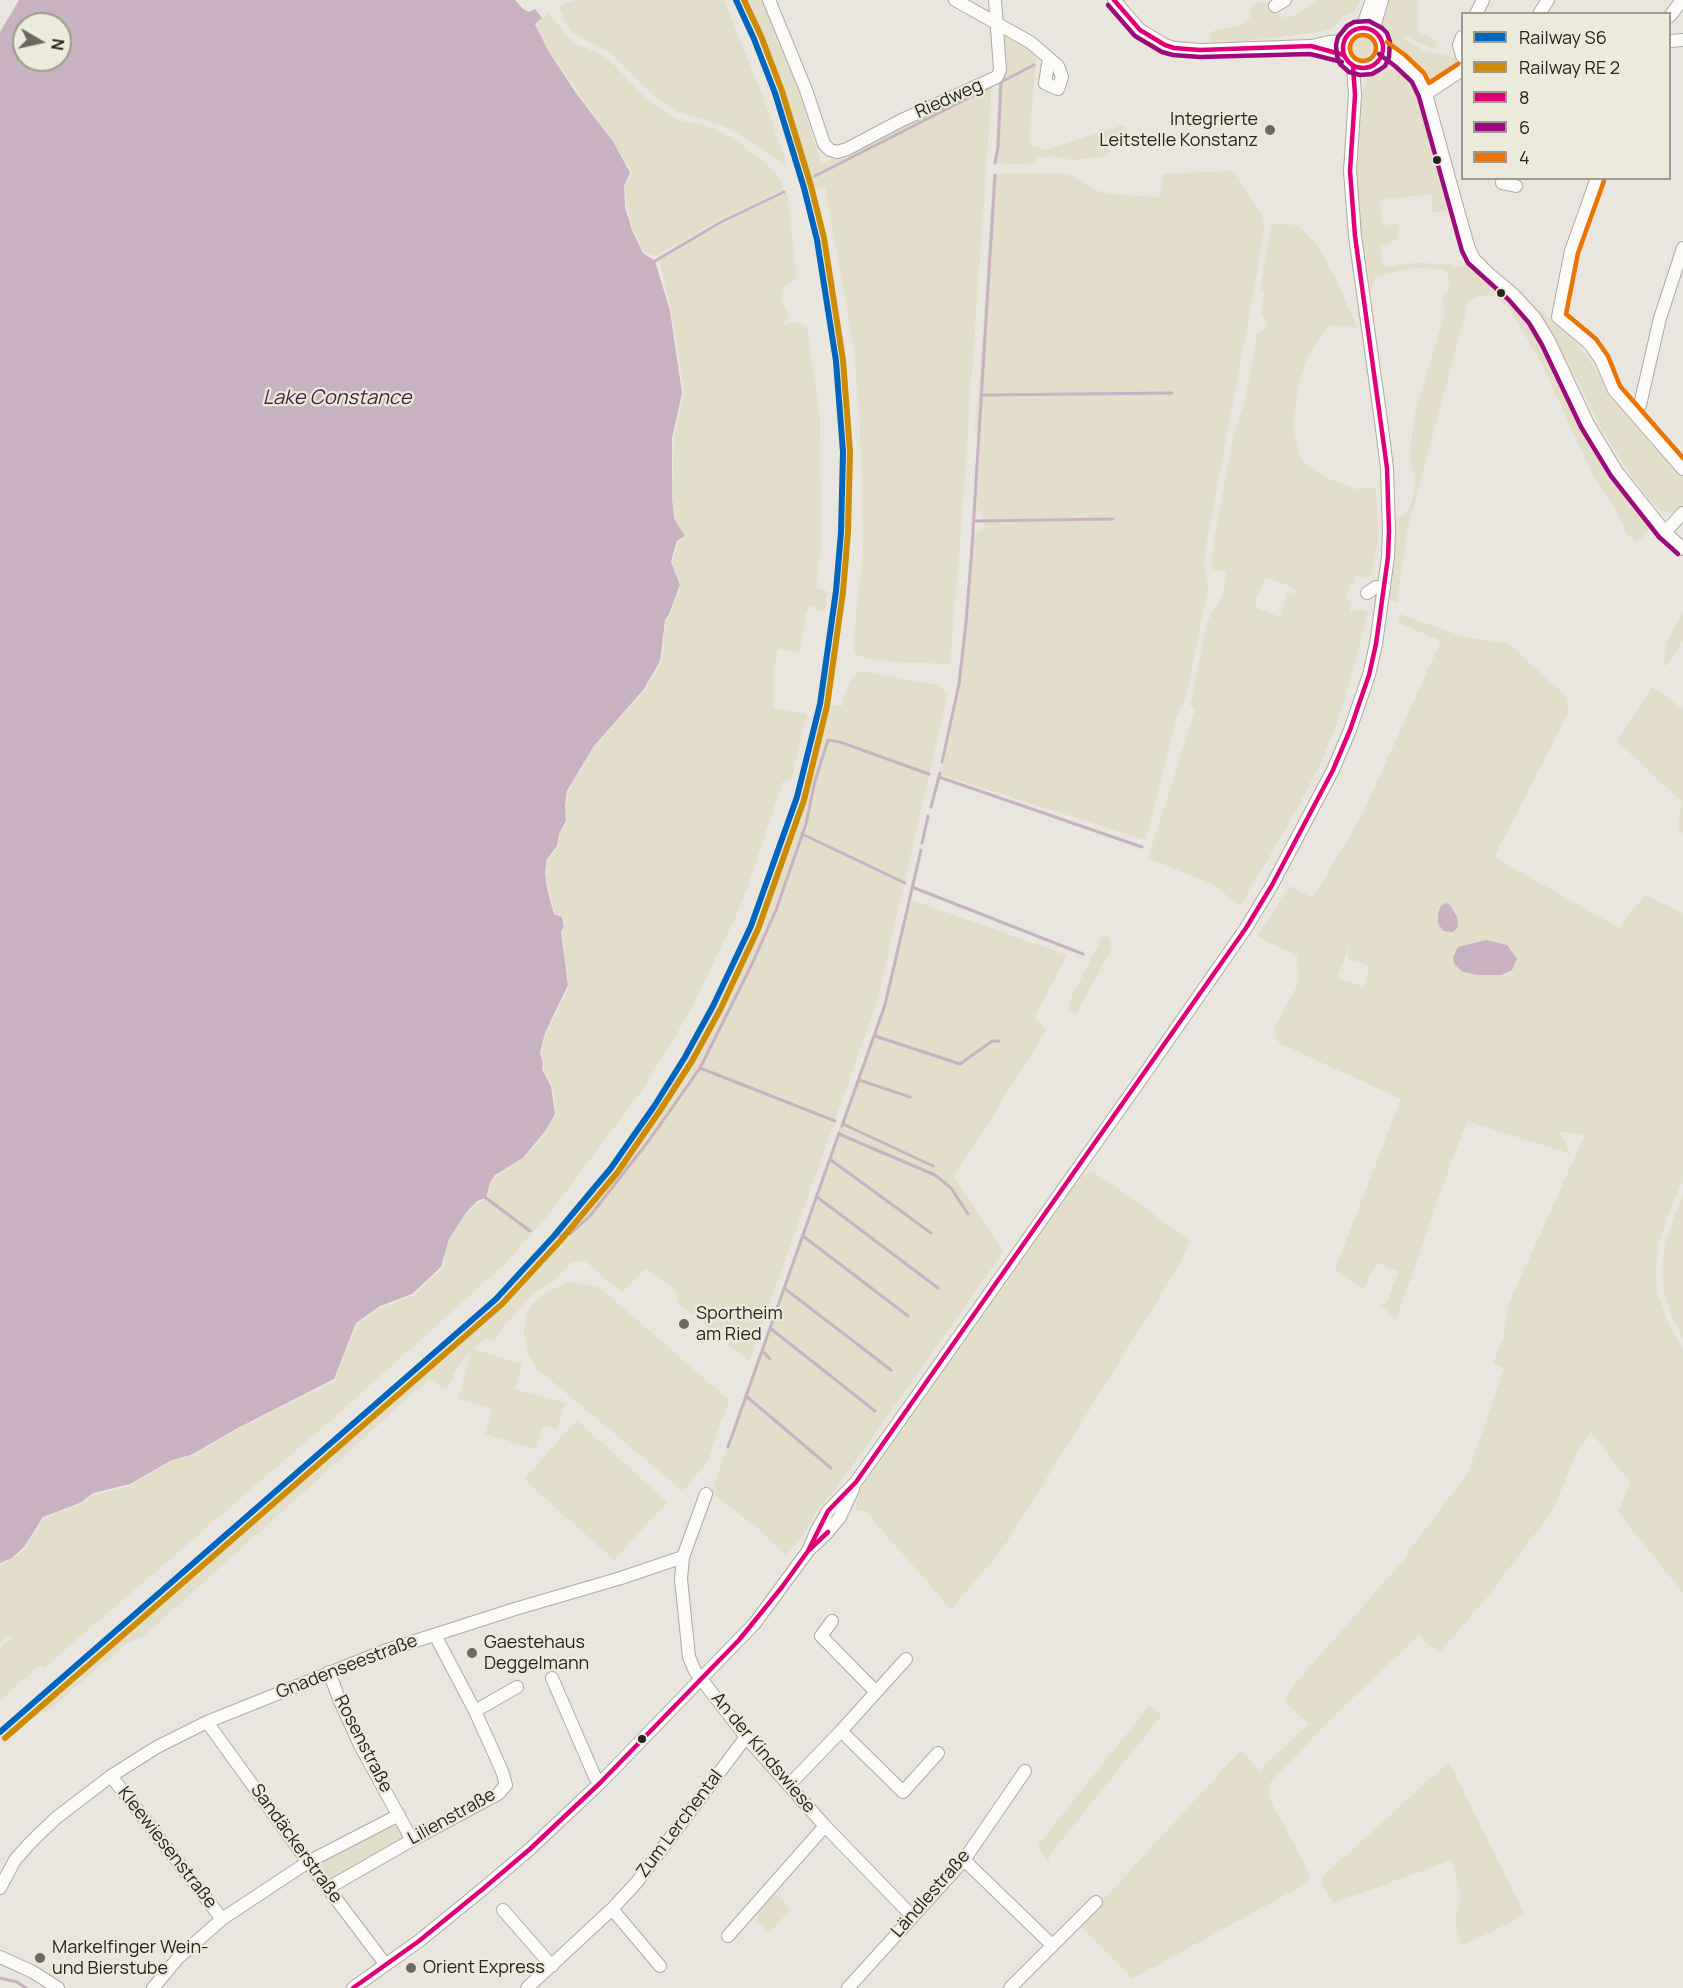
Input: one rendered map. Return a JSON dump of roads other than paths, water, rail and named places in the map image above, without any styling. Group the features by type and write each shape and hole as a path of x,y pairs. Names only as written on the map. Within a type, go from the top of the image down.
{"street":[{"name":"Riedweg","path":"769,0 806,90 824,144 830,150 837,152 997,76 1000,70 995,0"},
{"path":"955,0 1030,42 1049,59"},
{"path":"1114,0 1140,30 1166,45 1189,50 1311,46 1344,41"},
{"path":"1123,0 1146,25 1152,37"},
{"path":"1368,29 1372,0"},
{"path":"1368,29 1382,0"},
{"path":"1671,15 1682,0"},
{"path":"1311,46 1344,55 1359,67 1370,67 1379,61 1383,48 1381,38 1368,29 1351,32 1344,41 1344,55"},
{"path":"1383,48 1400,60 1418,78 1426,94 1469,249 1474,259 1514,295 1535,318 1549,340 1588,424 1603,450 1637,499 1683,549"},
{"path":"1379,61 1407,69"},
{"path":"352,1988 452,1915 504,1871 600,1783 754,1623 808,1551 828,1511 856,1482 1187,1015 1272,885 1333,770 1369,675 1384,588 1389,531 1386,468 1355,236 1350,171 1359,67"},
{"path":"1426,94 1461,71"},
{"path":"1503,180 1502,183 1516,186"},
{"path":"1596,180 1571,251 1558,316 1590,344 1601,360 1614,390 1683,469"},
{"path":"1634,413 1640,405 1660,318 1683,248"},
{"path":"1665,532 1683,513"},
{"path":"1367,593 1377,587 1384,588"},
{"path":"683,1557 706,1494"},
{"name":"Gnadenseestraße","path":"0,1888 15,1860 56,1818 111,1776 157,1747 207,1722 384,1651 683,1557"},
{"name":"An der Kindswiese","path":"683,1557 681,1579 689,1657 701,1679 746,1737 825,1826 912,1916"},
{"path":"832,1621 821,1636 876,1692"},
{"name":"Lilienstraße","path":"328,1888 498,1794 506,1785 475,1711 435,1635"},
{"path":"789,1785 906,1659"},
{"name":"Rosenstraße","path":"329,1672 361,1747 412,1840"},
{"path":"552,1678 595,1777 600,1783"},
{"path":"475,1711 517,1687"},
{"name":"Sandäckerstraße","path":"207,1722 386,1965"},
{"path":"841,1731 903,1792 938,1753"},
{"name":"Zum Lerchental","path":"526,1988 612,1909 650,1864 746,1737"},
{"name":"Ländlestraße","path":"851,1987 964,1860 1025,1771"},
{"name":"Kleewiesenstraße","path":"111,1776 222,1919"},
{"name":"Rosenstraße","path":"153,1988 178,1958 222,1919 308,1862 399,1815"},
{"name":"An der Kindswiese","path":"728,1936 825,1826"},
{"path":"964,1860 1052,1945"},
{"path":"1010,1988 1096,1902"},
{"path":"612,1909 660,1966"},
{"path":"503,1910 552,1966"},
{"path":"0,1957 33,1972 58,1988"}],"water":[{"name":"Lake Constance","path":"19,0 515,0 529,12 535,9 542,18 535,24 549,52 576,93 614,143 630,173 624,186 625,207 632,230 643,253 655,261 670,311 682,393 672,438 672,497 674,518 685,536 677,541 671,562 680,585 665,620 660,661 644,689 594,746 567,791 566,821 559,834 557,846 547,859 545,873 547,889 554,914 562,917 564,926 561,932 568,985 545,1033 540,1053 542,1070 551,1086 555,1114 546,1130 523,1158 495,1175 486,1198 477,1201 466,1213 449,1239 441,1267 412,1294 380,1306 356,1323 334,1379 236,1429 191,1455 172,1460 130,1484 93,1493 80,1503 43,1517 24,1547 12,1558 0,1563 0,32"},
{"path":"1446,903 1450,905 1457,917 1458,927 1453,932 1443,931 1438,923 1441,906"},
{"path":"1486,940 1507,945 1517,959 1512,970 1501,975 1477,975 1461,971 1454,963 1453,957 1458,947"}],"waterway":[{"path":"995,163 998,147 1001,82 1034,65"},
{"path":"815,176 990,87"},
{"path":"942,762 959,684 966,623 995,175"},
{"path":"655,261 721,222 784,192"},
{"path":"981,395 1172,393"},
{"path":"974,521 1113,519"},
{"path":"560,1236 571,1233 590,1216 650,1139 700,1068 776,910 806,824 815,781 828,740 840,742 929,774"},
{"path":"931,807 940,773"},
{"path":"939,777 1142,847"},
{"path":"922,843 928,816"},
{"path":"802,834 905,883"},
{"path":"842,1126 885,1005 921,850"},
{"path":"912,887 1083,954"},
{"path":"875,1036 960,1064 992,1041 999,1041"},
{"path":"700,1068 835,1121"},
{"path":"859,1080 910,1097"},
{"path":"843,1124 933,1166"},
{"path":"728,1447 839,1133"},
{"path":"839,1134 935,1175 951,1188 968,1214"},
{"path":"831,1160 931,1233"},
{"path":"817,1197 938,1288"},
{"path":"486,1198 530,1231"},
{"path":"803,1236 908,1316"},
{"path":"784,1288 891,1370"},
{"path":"770,1328 875,1411"},
{"path":"763,1352 770,1359"},
{"path":"746,1396 831,1468"},
{"path":"0,1978 17,1982 26,1988"}],"rail line":[{"name":"S6","path":"0,1732 496,1299 554,1236 611,1168 655,1105 713,1006 751,926 797,797 820,704 836,591 841,532 843,452 836,361 817,240 775,93 736,0"}],"place":[{"name":"Integrierte Leitstelle Konstanz","path":"1270,130"},
{"name":"Sportheim am Ried","path":"684,1324"},
{"name":"Gaestehaus Deggelmann","path":"472,1653"},
{"name":"Markelfinger Wein- und Bierstube","path":"40,1958"},
{"name":"Orient Express","path":"411,1968"}]}
